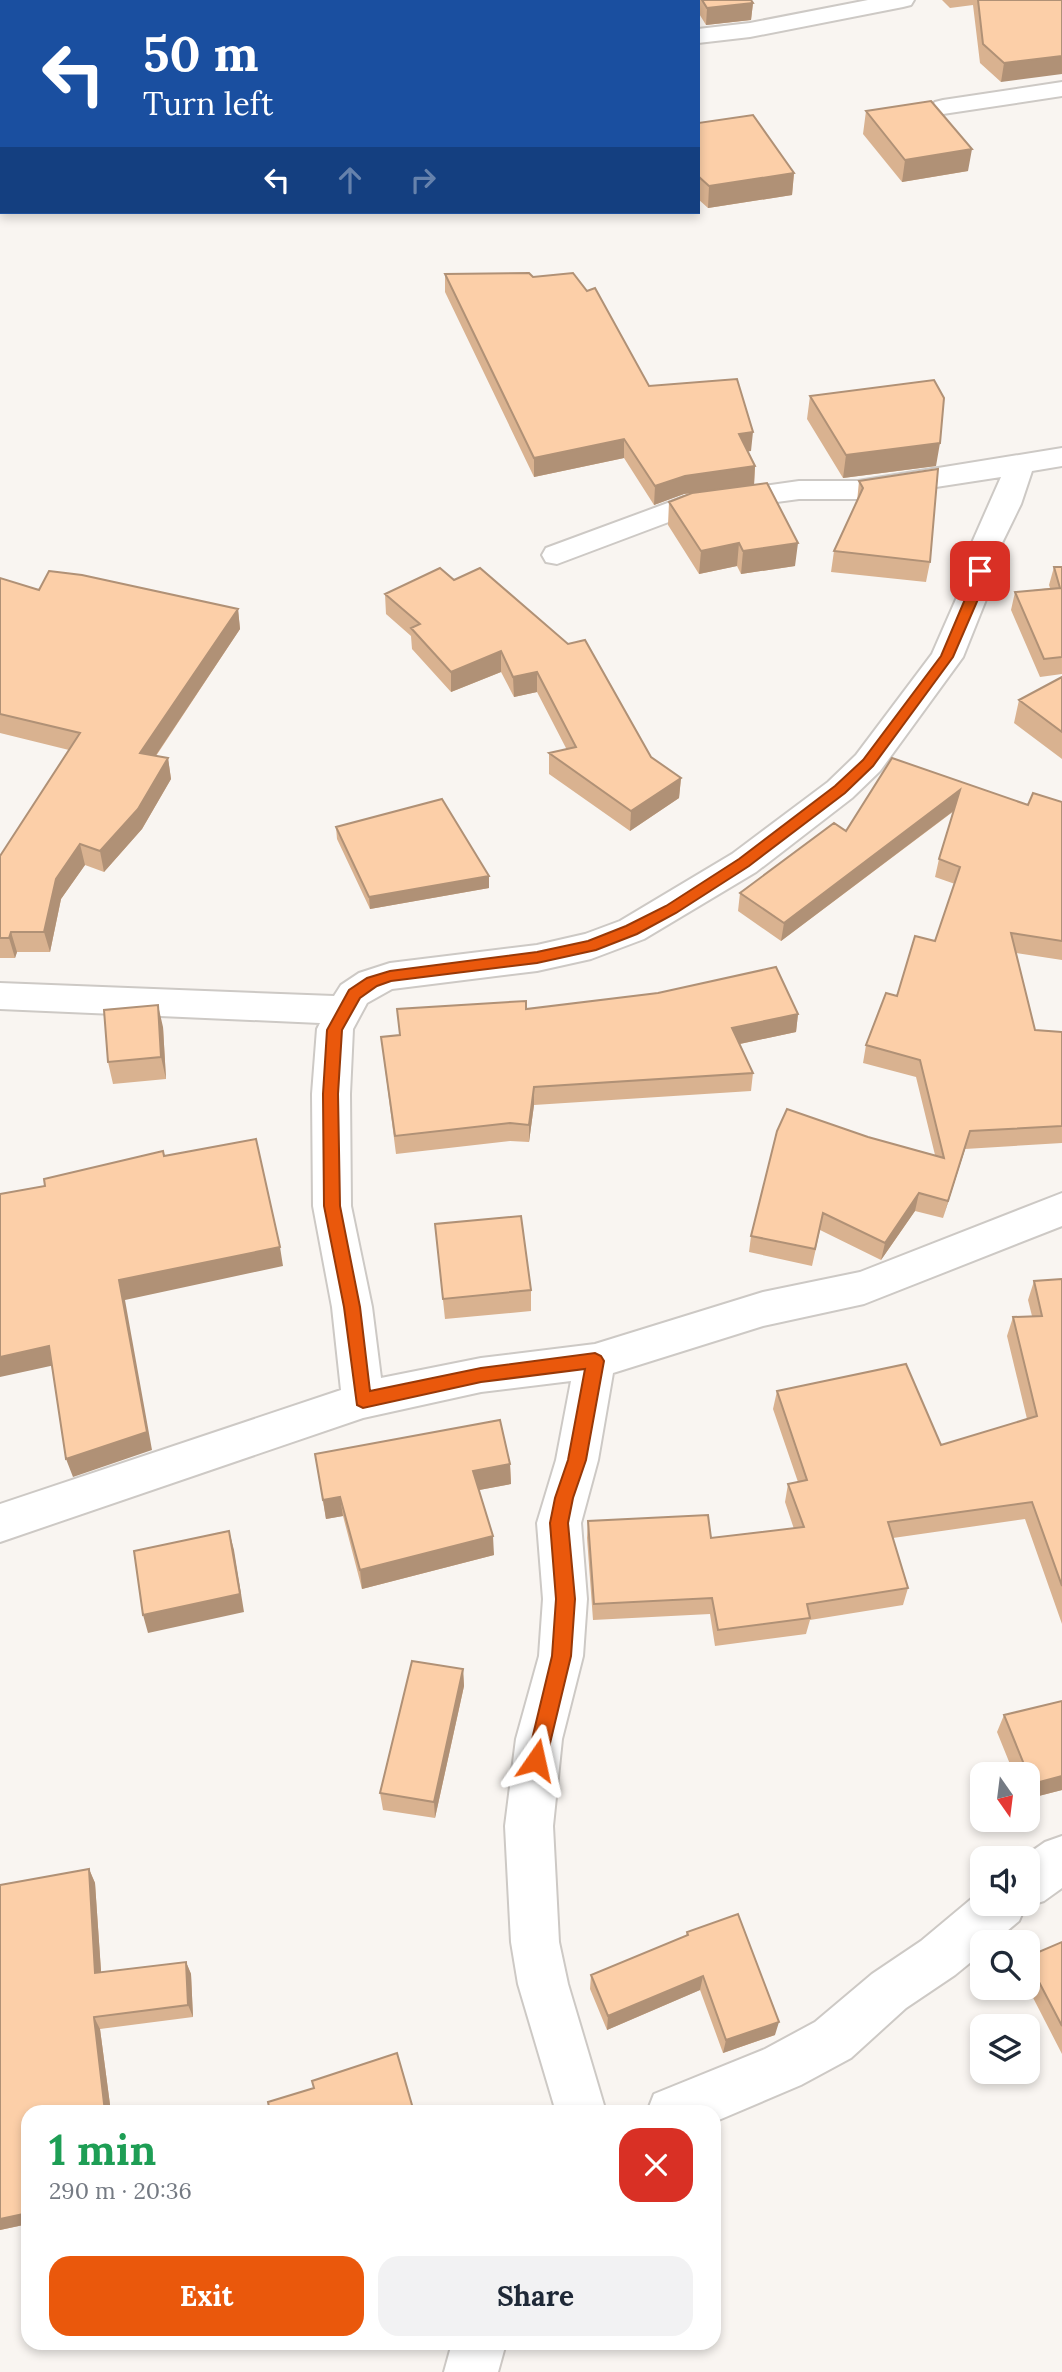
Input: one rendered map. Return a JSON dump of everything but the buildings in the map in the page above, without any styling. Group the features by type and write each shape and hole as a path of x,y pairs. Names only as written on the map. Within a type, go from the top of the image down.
{"street":[{"path":"700,36 750,30 903,0"},
{"path":"943,107 1062,89"},
{"path":"557,555 684,506 799,490 858,490 910,484 1062,457"},
{"path":"363,1400 352,1307 332,1206 331,1094 335,1030 354,994 372,982 390,976 537,958 591,946 632,930 744,863 840,790 868,763 947,657 972,597 986,545 1006,504 1020,465"},
{"path":"0,996 344,1010"},
{"path":"0,1523 363,1400 481,1375 595,1361 763,1309 864,1288 1062,1209"},
{"path":"579,2105 543,1984 535,1942 529,1826 540,1739 561,1656 565,1599 559,1523 577,1460 595,1361"},
{"path":"1040,1874 1062,1858"},
{"path":"692,2105 783,2067 833,2040 888,1991 938,1958 989,1916"},
{"path":"471,2372 477,2350"}],"route":[{"path":"536,1760 561,1656 565,1599 559,1523 577,1460 595,1361 481,1375 363,1400 352,1307 332,1206 330,1149 335,1030 354,994 372,982 390,976 537,958 591,946 632,930 671,909 744,863 840,790 868,763 947,657 980,571"}]}
